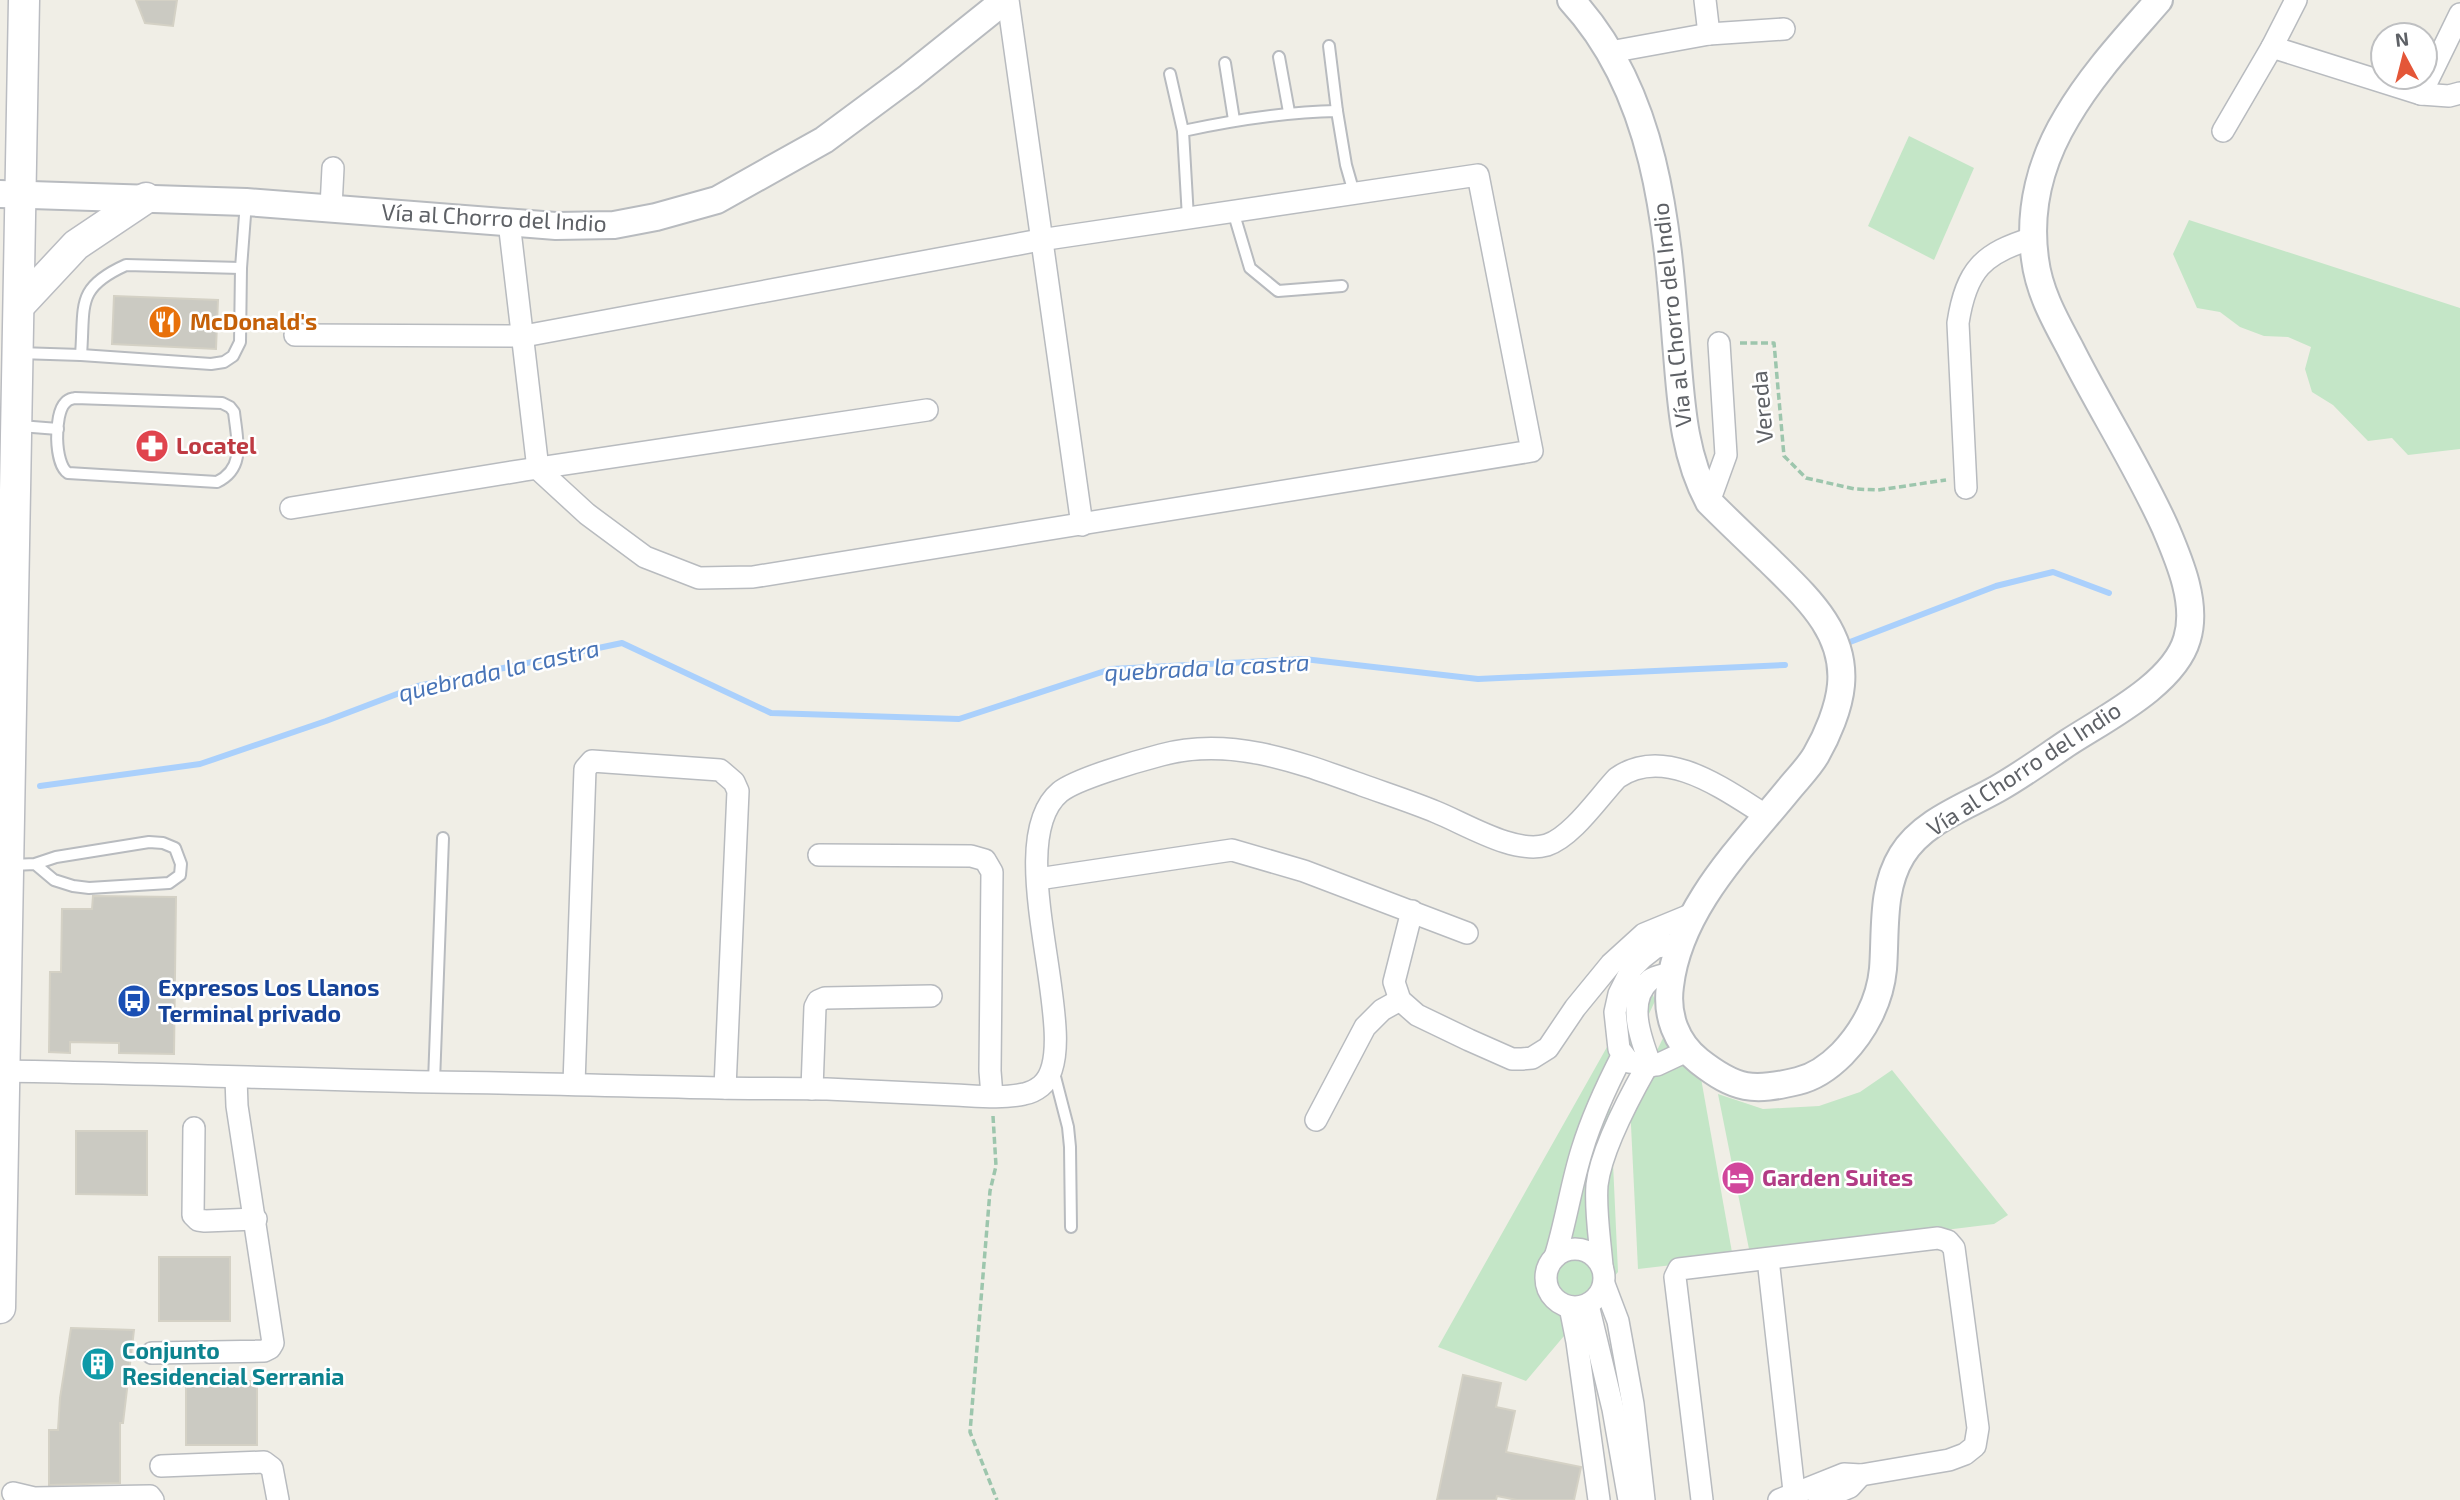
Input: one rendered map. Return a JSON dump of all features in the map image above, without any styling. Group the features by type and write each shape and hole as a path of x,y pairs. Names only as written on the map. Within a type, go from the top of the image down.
{"main road":[{"path":"0,1308 2,1071 22,865 17,426 19,306 11,194 24,0"},
{"path":"19,306 76,245 146,198"}],"street":[{"name":"Vía al Chorro del Indio","path":"11,194 246,202 556,226 614,225 656,217 716,200 824,140 909,78 1006,0"},
{"path":"1006,0 1082,525"},
{"name":"Vía al Chorro del Indio","path":"1571,0 1591,22 1627,83 1641,118 1654,164 1666,234 1683,423 1698,482 1709,502 1818,611 1837,645 1841,684 1833,717 1815,756 1705,895 1679,944 1671,973 1668,998 1672,1025 1692,1056 1740,1088 1776,1086 1812,1078 1834,1062 1852,1043 1865,1024 1877,998 1890,884 1902,853 1929,826 2006,784 2146,691 2180,656 2188,636 2190,616 2185,581 2172,542 2149,491 2082,372 2044,297 2034,257 2033,238 2038,181 2065,120 2085,90 2160,0"},
{"path":"1705,0 1709,34"},
{"path":"2223,131 2296,0"},
{"path":"2421,94 2460,14"},
{"path":"1610,52 1709,34 1784,29"},
{"path":"2272,47 2421,94 2456,99"},
{"path":"331,207 333,168"},
{"path":"295,335 524,336 1040,240 1478,175 1532,451 753,577 699,578 645,557 587,514 538,469 524,336 509,222"},
{"path":"1966,483 1958,334 1962,297 1975,271 1988,256 2006,246 2033,238"},
{"path":"1709,502 1726,455 1719,343"},
{"path":"291,509 927,410"},
{"path":"2,1071 811,1089 992,1096 1023,1094 1033,1091 1049,1079 1053,1069 1056,1029 1042,934 1038,879 1041,820 1058,793 1078,782 1164,754 1189,750 1238,750 1285,758 1430,809 1521,847 1542,846 1558,840 1617,778 1627,771 1638,767 1666,765 1718,785 1766,816"},
{"path":"574,1084 585,769 592,761 720,769 734,782 738,791 725,1088"},
{"path":"1038,879 1232,850 1304,871 1467,933"},
{"path":"819,856 971,856 985,860 992,872 992,1096"},
{"path":"1412,911 1394,982 1400,1000 1418,1015 1512,1059 1532,1058 1548,1048 1575,1008 1611,964 1644,934 1695,914"},
{"path":"1679,944 1656,947 1632,968 1619,994 1615,1012 1619,1049 1629,1062 1649,1066 1689,1051"},
{"path":"1622,1054 1582,1149 1555,1257 1546,1273 1548,1291 1561,1304 1579,1306 1595,1300 1603,1275 1597,1189 1599,1173 1629,1098 1649,1066 1637,1005 1641,990 1651,978 1671,973"},
{"path":"811,1089 815,1007 818,1001 825,998 931,996"},
{"path":"1316,1120 1365,1027 1382,1010 1400,1000"},
{"path":"152,1353 264,1351 273,1343 237,1106 236,1078"},
{"path":"194,1128 193,1215 198,1220 205,1221 256,1219"},
{"path":"1702,1500 1675,1277 1679,1269 1938,1238 1948,1241 1954,1248 1978,1428 1975,1446 1965,1454 1949,1460 1861,1475 1844,1474 1790,1498 1768,1259"},
{"path":"1555,1257 1563,1252 1581,1249 1597,1258 1618,1321 1629,1500"},
{"path":"1579,1306 1623,1406 1644,1500"},
{"path":"1579,1306 1599,1500"},
{"path":"161,1466 264,1462 272,1468 278,1500"},
{"path":"1819,1500 1850,1487 1861,1475"},
{"path":"13,1493 34,1498 150,1496 153,1500"}],"lane":[{"path":"1329,46 1337,111 1353,193"},
{"path":"1279,57 1289,112"},
{"path":"1225,64 1234,120"},
{"path":"1170,74 1183,131 1188,218"},
{"path":"1183,131 1289,112 1337,111"},
{"path":"19,353 211,364 224,362 233,356 240,342 241,268 246,202"},
{"path":"1233,211 1250,268 1278,290 1342,286"},
{"path":"81,355 85,296 99,280 111,272 126,265 241,268"},
{"path":"75,398 222,403 234,412 236,462 230,476 217,482 68,473 62,470 57,455 58,429 62,404 75,398"},
{"path":"17,426 58,429"},
{"path":"434,1082 443,838"},
{"path":"149,842 163,843 175,848 181,864 180,875 169,883 89,888 54,880 22,865 149,842"},
{"path":"1053,1069 1068,1127 1071,1227"}],"path":[{"name":"Vereda","path":"1719,343 1773,343 1784,456 1806,478 1855,489 1878,491 1966,483"},
{"path":"992,1096 996,1166 990,1191 970,1432 997,1500"}],"green space":[{"path":"1909,136 1974,168 1934,260 1868,226"},
{"path":"2189,220 2460,308 2460,449 2408,455 2392,438 2368,441 2333,405 2312,392 2305,369 2311,347 2288,337 2264,336 2240,327 2220,312 2197,308 2173,254"},
{"path":"1647,976 1655,1001 1610,1098 1618,1272 1526,1381 1438,1347"},
{"path":"1668,1028 1699,1067 1733,1258 1638,1269 1630,1105"},
{"path":"1892,1070 2008,1215 1994,1224 1750,1254 1718,1094 1763,1109 1819,1106 1860,1092"}],"building":[{"path":"136,0 177,0 173,26 145,23"},
{"name":"McDonald's","path":"114,296 218,300 216,349 112,344"},
{"path":"93,896 176,897 174,1054 119,1053 119,1043 70,1042 70,1053 49,1052 50,972 61,972 62,909 92,909"},
{"path":"76,1131 147,1131 147,1195 76,1194"},
{"path":"159,1257 230,1257 230,1321 159,1321"},
{"path":"71,1328 134,1330 123,1423 120,1423 120,1483 49,1485 49,1430 58,1430"},
{"path":"1463,1375 1501,1383 1496,1407 1515,1411 1506,1452 1581,1467 1574,1500 1517,1500 1497,1496 1496,1500 1437,1500"},
{"path":"186,1381 257,1381 257,1445 186,1445"}],"waterway":[{"name":"quebrada la castra","path":"1850,642 1996,586 2053,572 2109,593"},
{"name":"quebrada la castra","path":"40,786 200,764 418,686 622,643 771,713 959,719 1111,669 1304,659 1478,679 1785,665"}],"place":[{"name":"McDonald's","path":"165,322"},
{"name":"Locatel","path":"152,446"},
{"name":"Expresos Los Llanos Terminal privado","path":"134,1001"},
{"name":"Garden Suites","path":"1738,1178"},
{"name":"Conjunto Residencial Serrania","path":"98,1364"}]}
